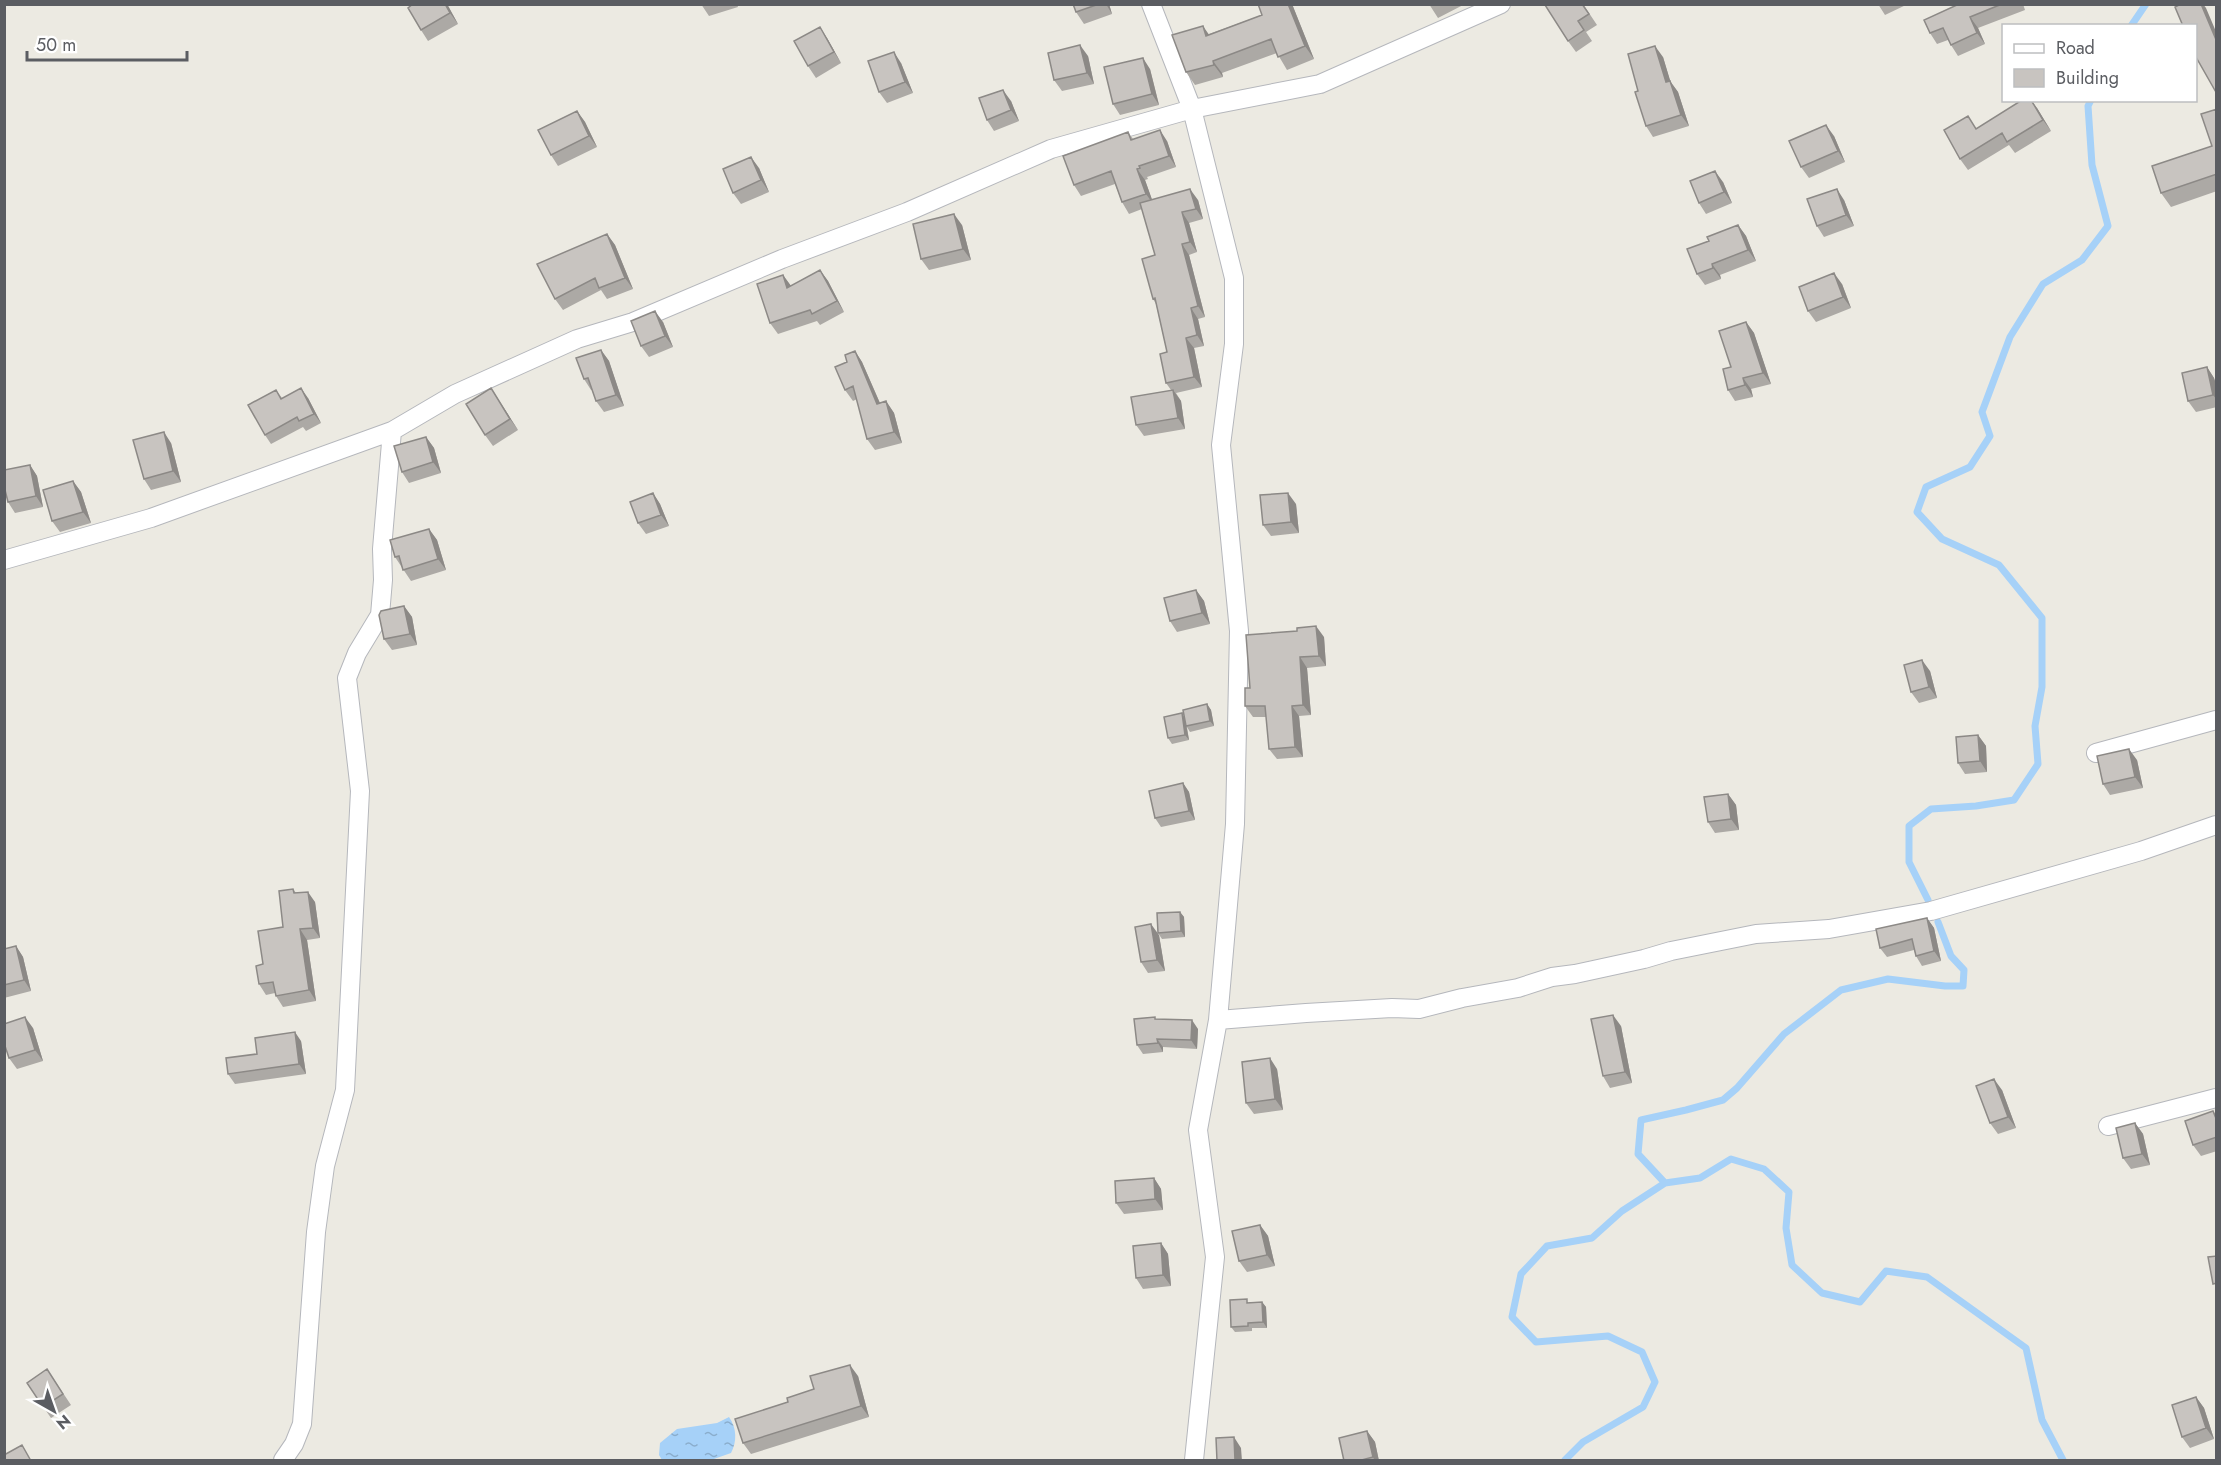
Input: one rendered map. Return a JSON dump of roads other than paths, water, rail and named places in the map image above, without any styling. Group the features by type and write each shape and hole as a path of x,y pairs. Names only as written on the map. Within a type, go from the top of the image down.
{"street":[{"path":"1151,4 1192,109 1234,278 1234,344 1221,444 1239,632 1235,824 1218,1020 1198,1130 1215,1257 1194,1461"},
{"path":"4,560 151,518 392,431 455,394 577,339 633,322 782,259 907,212 1052,149 1192,109 1320,84 1501,4"},
{"path":"283,1461 294,1444 302,1424 316,1232 325,1166 345,1090 360,791 347,678 357,653 380,615 383,580 382,549 392,431"},
{"path":"2096,753 2217,720"},
{"path":"1218,1020 1392,1008 1419,1009 1462,998 1518,988 1552,977 1575,974 1756,934 1829,930 1931,911 2141,851 2217,825"},
{"path":"2108,1126 2217,1098"}],"water":[{"path":"729,1417 734,1426 735,1435 731,1453 711,1460 662,1460 659,1455 660,1443 677,1429 717,1423"}],"waterway":[{"path":"2132,24 2146,4"},
{"path":"1928,900 1909,862 1909,826 1931,809 1976,806 2014,800 2038,764 2035,726 2042,687 2042,618 1999,565 1942,539 1917,512 1926,487 1970,467 1990,436 1982,412 2010,337 2043,284 2082,260 2108,226 2092,165 2088,106 2090,102"},
{"path":"1938,922 1951,956 1964,970 1963,986 1888,979 1841,990 1784,1034 1737,1088 1723,1100 1641,1120 1638,1154 1665,1183 1700,1178 1731,1159 1764,1169 1789,1192 1786,1228 1792,1265 1822,1293 1860,1302 1886,1271 1927,1277 2026,1348 2042,1420 2063,1460"},
{"path":"1565,1460 1583,1442 1643,1407 1655,1382 1642,1352 1608,1336 1536,1342 1512,1317 1521,1274 1547,1246 1592,1238 1622,1211 1665,1183"}]}
